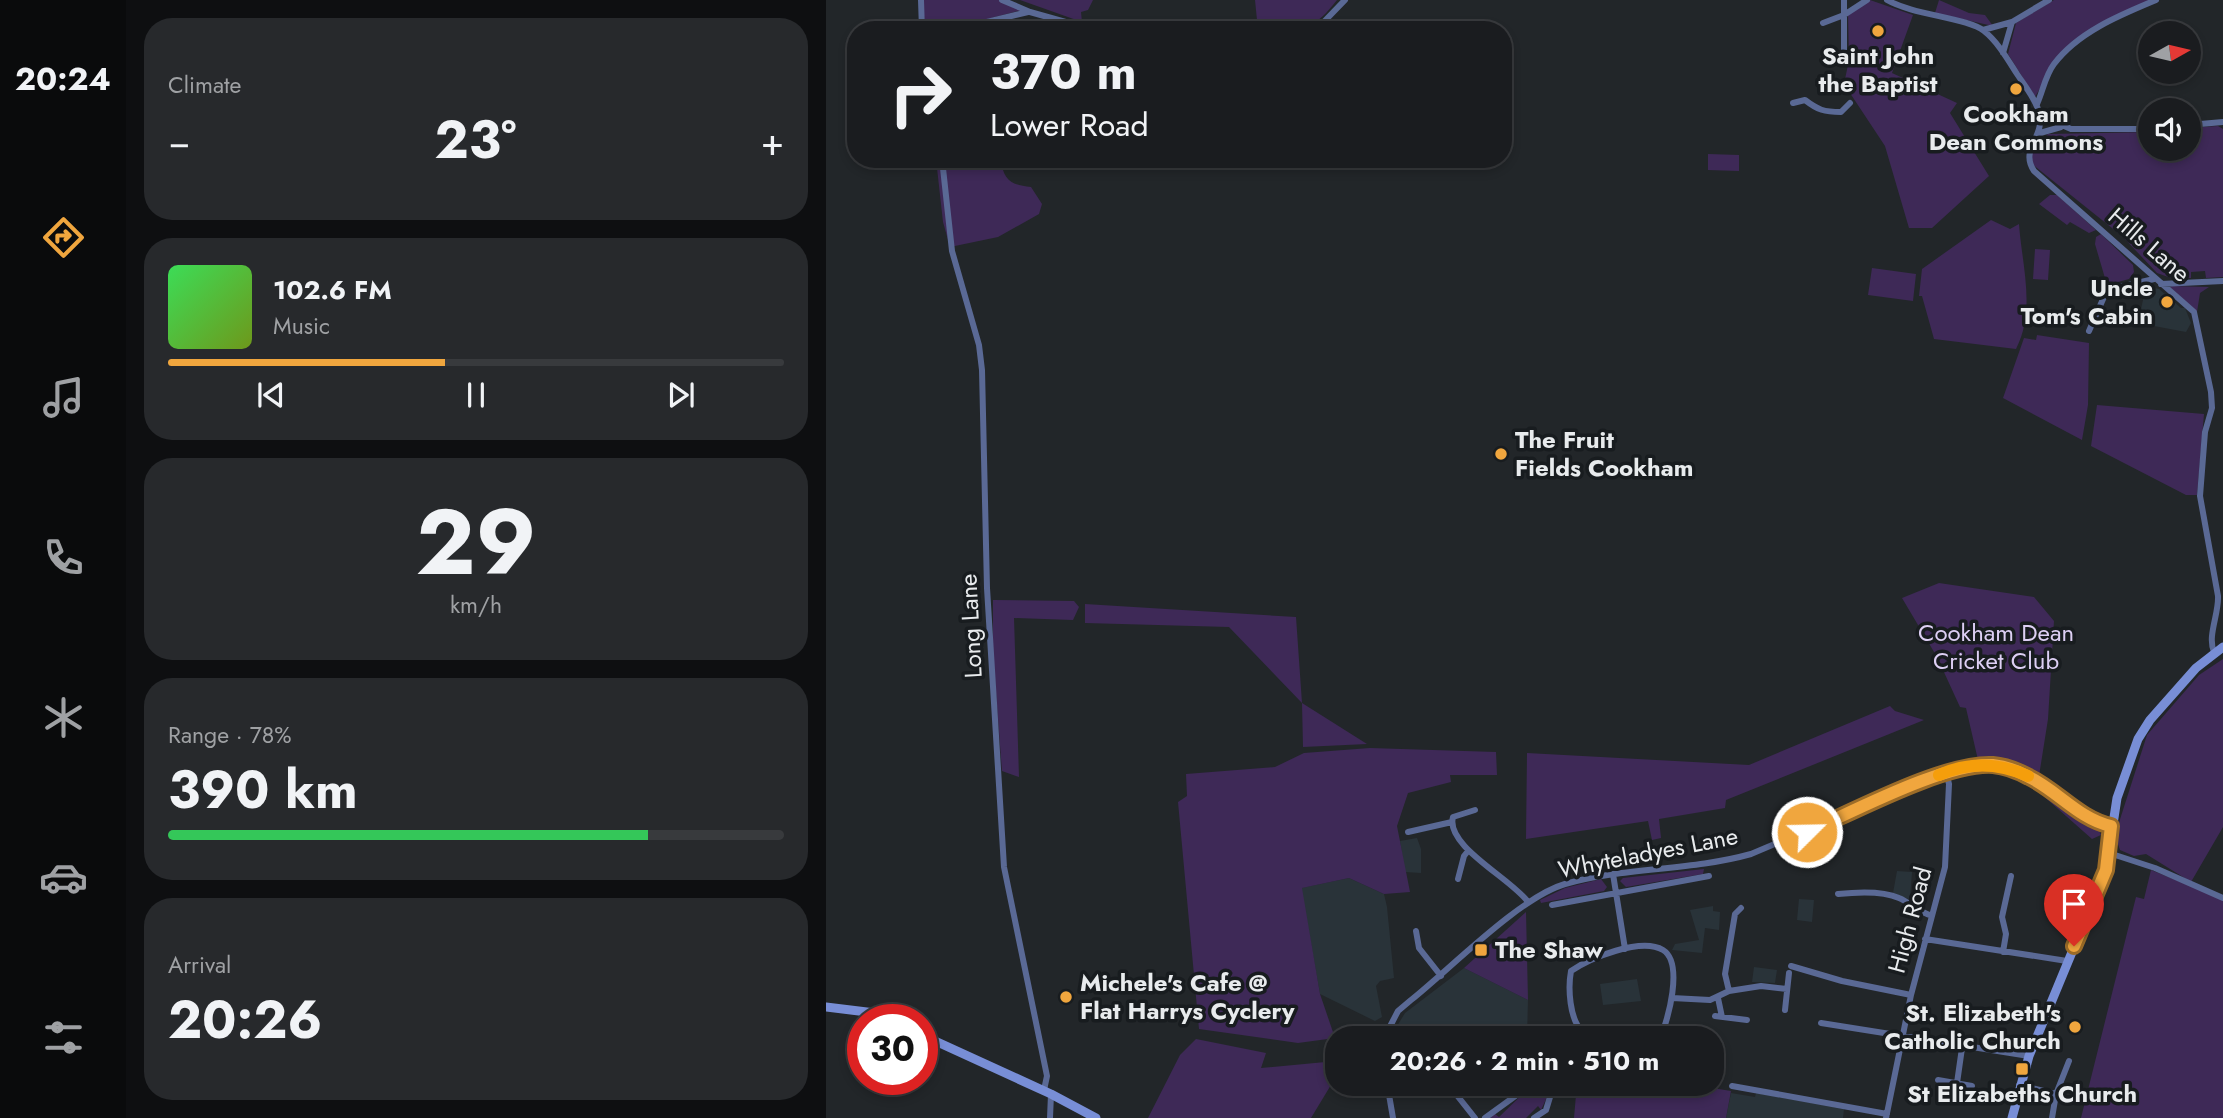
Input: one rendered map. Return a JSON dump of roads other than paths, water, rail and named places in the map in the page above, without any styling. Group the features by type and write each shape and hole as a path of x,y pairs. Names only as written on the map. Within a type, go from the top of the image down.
{"street":[{"path":"921,0 922,21"},
{"path":"1002,0 1062,21"},
{"path":"1325,21 1345,0"},
{"path":"1844,0 1844,62"},
{"path":"1823,23 1844,15 1867,0"},
{"path":"1887,0 1917,13 1983,30 2012,22 2049,0"},
{"path":"2036,104 2047,76 2060,56 2114,18 2156,0"},
{"path":"992,21 1030,12"},
{"path":"2003,53 2012,22"},
{"name":"Hills Lane","path":"1983,30 2003,53 2036,104 2040,116 2040,133 2028,152 2028,162 2034,171 2194,312 2211,392 2212,408 2205,432 2200,496 2218,596 2219,612 2211,637 2219,650"},
{"path":"1793,103 1805,100 1818,111 1828,112 1841,112 1850,103"},
{"path":"2040,116 2061,127"},
{"path":"2201,124 2223,121"},
{"path":"2040,133 2061,127 2138,129"},
{"name":"Long Lane","path":"943,168 952,251 979,345 982,370 987,588 1004,867 1047,1076 1050,1118"},
{"path":"2131,282 2141,267"},
{"path":"2089,331 2102,294 2131,282 2154,279"},
{"path":"2161,284 2223,281"},
{"path":"2012,1118 2029,1056 2106,870 2111,826 2138,739 2150,720 2219,650"},
{"name":"Whyteladyes Lane","path":"1389,1026 1398,1012 1528,902 1563,885 1613,874 1720,862 1751,854 1946,772 1995,765 2017,771 2039,782 2083,814 2111,826"},
{"name":"High Road","path":"1886,1116 1911,995 1945,867 1949,784 1946,772"},
{"path":"1475,810 1453,817 1454,832 1468,851 1519,889 1528,902"},
{"path":"1408,832 1452,822"},
{"path":"1458,879 1468,851"},
{"path":"2109,853 2155,868 2223,898"},
{"path":"1613,874 1625,949"},
{"path":"1552,905 1709,876"},
{"path":"2003,952 2006,934 2002,917 2011,876"},
{"path":"1838,894 1860,892 1899,898 1916,911 1932,916"},
{"path":"1729,991 1725,974 1735,914 1741,908"},
{"path":"1416,931 1419,948 1441,976"},
{"path":"1925,939 2067,961"},
{"path":"1581,1026 1577,1022 1569,986 1571,971 1591,957 1625,949 1664,951 1671,960 1672,998 1666,1026"},
{"path":"1785,1010 1790,970 1911,995"},
{"path":"1672,998 1718,998 1729,991 1761,986 1787,989"},
{"path":"1718,998 1718,1017 1747,1020"},
{"path":"826,1007 847,1010"},
{"path":"1821,1023 1962,1048 2029,1056"},
{"path":"938,1042 1048,1092 1096,1118"},
{"path":"1957,1083 1962,1048"},
{"path":"2052,1118 2056,1094 2069,1060"},
{"path":"1938,1080 1972,1086"},
{"path":"1485,1118 1529,1086 1536,1085 1547,1090 1550,1097 1546,1110 1534,1118"},
{"path":"2019,1085 2056,1094"},
{"path":"1732,1086 1886,1116"},
{"path":"1389,1096 1392,1118"},
{"path":"1458,1096 1475,1118"}],"place":[{"name":"Saint John the Baptist","path":"1878,31"},
{"name":"Cookham Dean Commons","path":"2016,89"},
{"name":"Uncle Tom's Cabin","path":"2167,302"},
{"name":"The Fruit Fields Cookham","path":"1501,454"},
{"name":"The Shaw","path":"1481,950"},
{"name":"Michele's Cafe @ Flat Harrys Cyclery","path":"1066,997"},
{"name":"St. Elizabeth's Catholic Church","path":"2075,1027"},
{"name":"St Elizabeths Church","path":"2022,1069"}],"park label":[{"name":"Cookham Dean Cricket Club","path":"1996,647"}]}
